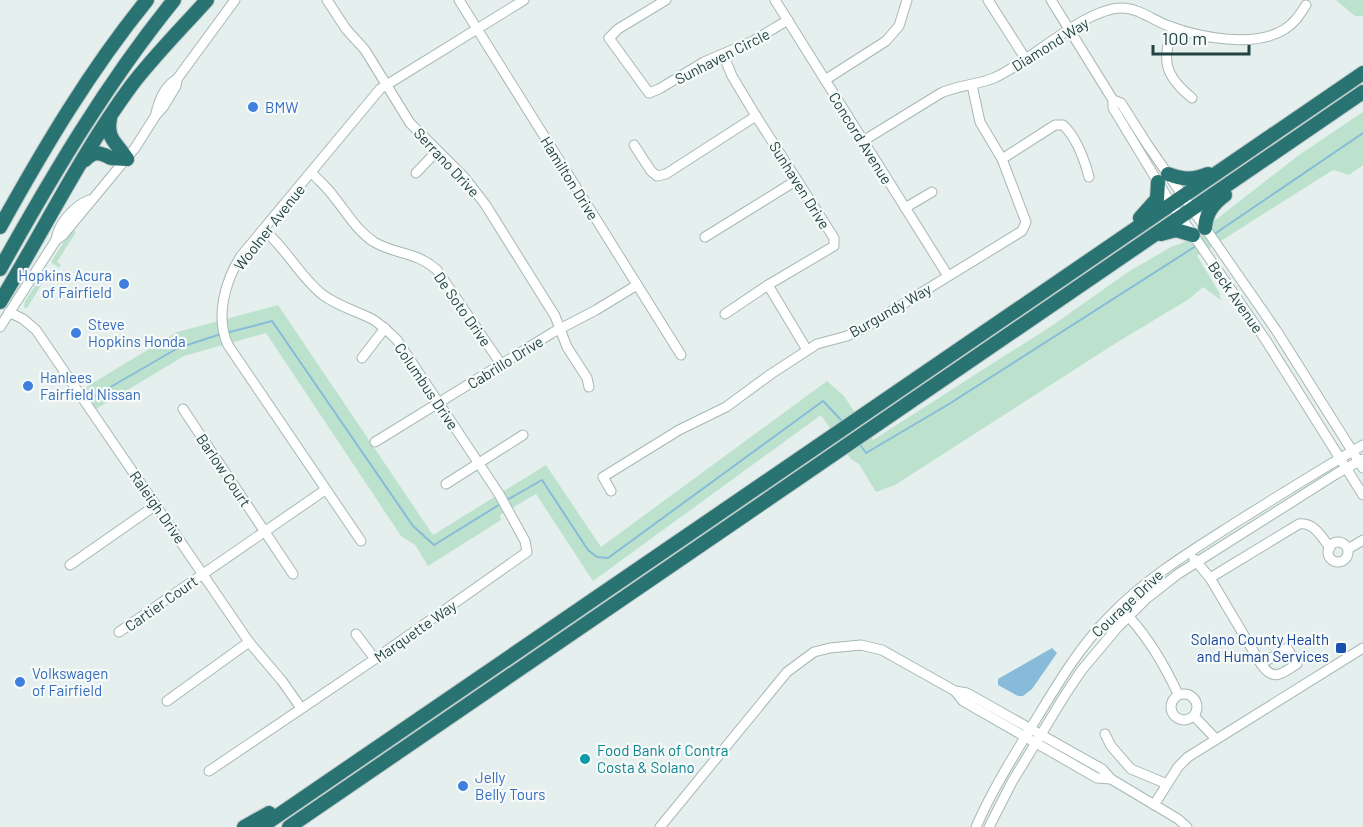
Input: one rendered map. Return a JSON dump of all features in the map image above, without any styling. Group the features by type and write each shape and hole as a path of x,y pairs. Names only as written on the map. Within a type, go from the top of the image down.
{"highway":[{"path":"0,227 51,137 147,0"},
{"path":"0,269 88,118 174,0"},
{"path":"166,45 197,0"},
{"path":"5,307 82,162 110,117 145,68 207,0"},
{"path":"261,827 1363,73"},
{"path":"289,827 1363,92"},
{"path":"110,117 109,136 127,159"},
{"path":"82,162 97,152 113,158 127,159"},
{"path":"1153,236 1176,230 1199,231 1209,210 1267,158"},
{"path":"1082,264 1152,206 1157,199 1163,178 1194,179 1222,170"},
{"path":"301,827 326,808 351,784"},
{"path":"244,827 316,789"}],"street":[{"path":"0,327 5,307 56,240 57,231 81,203 91,199 103,188 127,159 164,106 177,80 235,0"},
{"name":"Serrano Drive","path":"327,0 346,29 365,50 410,123 464,177 485,204 555,316 567,347 587,378 589,387"},
{"name":"Hamilton Drive","path":"459,0 681,355"},
{"name":"Woolner Avenue","path":"361,541 228,345 222,310 234,268 375,94 524,0"},
{"name":"Sunhaven Circle","path":"666,0 618,29 609,38 649,93 704,62 753,41 788,21"},
{"name":"Concord Avenue","path":"775,0 948,276"},
{"path":"825,80 894,34 908,0"},
{"path":"988,0 1025,58"},
{"name":"Beck Avenue","path":"1051,0 1113,100 1121,103 1163,178 1186,213 1276,330 1352,451 1362,463"},
{"name":"Diamond Way","path":"863,141 941,93 952,88 995,78 1070,30 1102,13 1121,8 1142,13 1173,28 1199,35 1238,39 1270,36 1284,30 1296,20 1306,5"},
{"path":"1173,28 1166,56 1167,65 1172,78 1192,98"},
{"name":"Sunhaven Drive","path":"723,54 732,76 756,116 834,238 834,246 768,285"},
{"name":"Burgundy Way","path":"611,491 603,477 679,429 726,408 771,374 817,344 847,336 864,328 1022,231 1026,222 1002,159 980,122 972,85"},
{"path":"634,145 651,171 657,176 666,174 756,116"},
{"path":"1002,159 1055,125 1063,125 1070,131 1084,159 1089,177"},
{"path":"416,173 437,150"},
{"name":"De Soto Drive","path":"312,173 364,234 384,247 427,261 437,270 501,364"},
{"name":"Beck Avenue","path":"1163,178 1186,213"},
{"path":"705,237 797,180"},
{"path":"905,208 932,192"},
{"name":"Columbus Drive","path":"264,230 276,240 308,282 325,297 385,328 409,357 499,494 525,541 528,552"},
{"name":"Beck Avenue","path":"1199,231 1363,495"},
{"name":"Cabrillo Drive","path":"375,442 559,328 596,310 637,285"},
{"path":"725,314 768,285 807,350"},
{"name":"Raleigh Drive","path":"5,307 36,330 249,642 301,708"},
{"path":"362,358 385,328"},
{"name":"Barlow Court","path":"183,408 293,574"},
{"path":"446,484 523,435"},
{"name":"Courage Drive","path":"976,827 984,807 1058,683 1089,639 1109,616 1143,585 1188,553 1363,445"},
{"name":"Courage Drive","path":"989,827 1007,790 1081,671 1146,599 1197,562 1347,469 1362,463"},
{"path":"203,573 325,490"},
{"path":"70,566 156,505"},
{"path":"1210,578 1299,524 1309,524 1315,528 1330,548 1330,557 1337,562 1345,559 1348,549 1363,540"},
{"path":"1330,548 1338,542 1344,544 1348,549"},
{"name":"Marquette Way","path":"209,771 528,552"},
{"path":"1188,553 1210,578 1262,664"},
{"path":"1210,578 1213,553"},
{"name":"Cartier Court","path":"119,632 203,573"},
{"path":"1129,616 1144,633 1164,665 1178,694"},
{"path":"356,634 375,659"},
{"path":"167,701 249,642"},
{"path":"660,827 783,677 799,661 814,652 861,645 882,650 955,691 968,693 1102,769 1111,779 1188,827"},
{"path":"1154,805 1178,767 1188,757 1363,648"},
{"path":"955,691 963,701 1096,778 1111,779"},
{"path":"1183,693 1193,697 1197,706 1194,716 1179,720 1171,713 1171,702 1178,694 1183,693"},
{"path":"1194,716 1216,740"},
{"path":"1106,734 1111,746 1131,769 1167,784"}],"green space":[{"path":"1336,0 1363,0 1363,16 1355,16"},
{"path":"1363,112 1363,165 1349,175 1333,170 1197,256 1219,292 1221,300 1203,287 1189,299 1116,343 895,485 876,492 859,464 851,459 821,415 593,581 536,494 500,515 501,520 428,566 415,545 401,536 266,333 184,356 96,409 83,389 177,332 278,305 433,535 546,465 601,547 827,381 844,396 873,440 1053,325 1128,272 1182,243 1299,155"},
{"path":"72,229 76,232 57,262 61,265 59,268 51,262"},
{"path":"45,271 52,277 48,274 27,308 24,308 25,301"}],"water":[{"path":"1052,648 1057,653 1032,689 1023,696 1018,696 998,685 998,679"}],"waterway":[{"path":"1213,235 1363,133"},
{"path":"858,442 866,453 949,404 1196,246"},
{"path":"226,333 272,321 413,526 434,545 502,503"},
{"path":"95,396 178,348 221,334"},
{"path":"507,500 542,480 588,550 597,557 608,558 823,401 844,423"}],"place":[{"name":"BMW","path":"253,107"},
{"name":"Hopkins Acura of Fairfield","path":"124,284"},
{"name":"Steve Hopkins Honda","path":"76,333"},
{"name":"Hanlees Fairfield Nissan","path":"28,386"},
{"name":"Solano County Health and Human Services","path":"1341,648"},
{"name":"Volkswagen of Fairfield","path":"20,682"},
{"name":"Food Bank of Contra Costa & Solano","path":"585,759"},
{"name":"Jelly Belly Tours","path":"463,786"}]}
